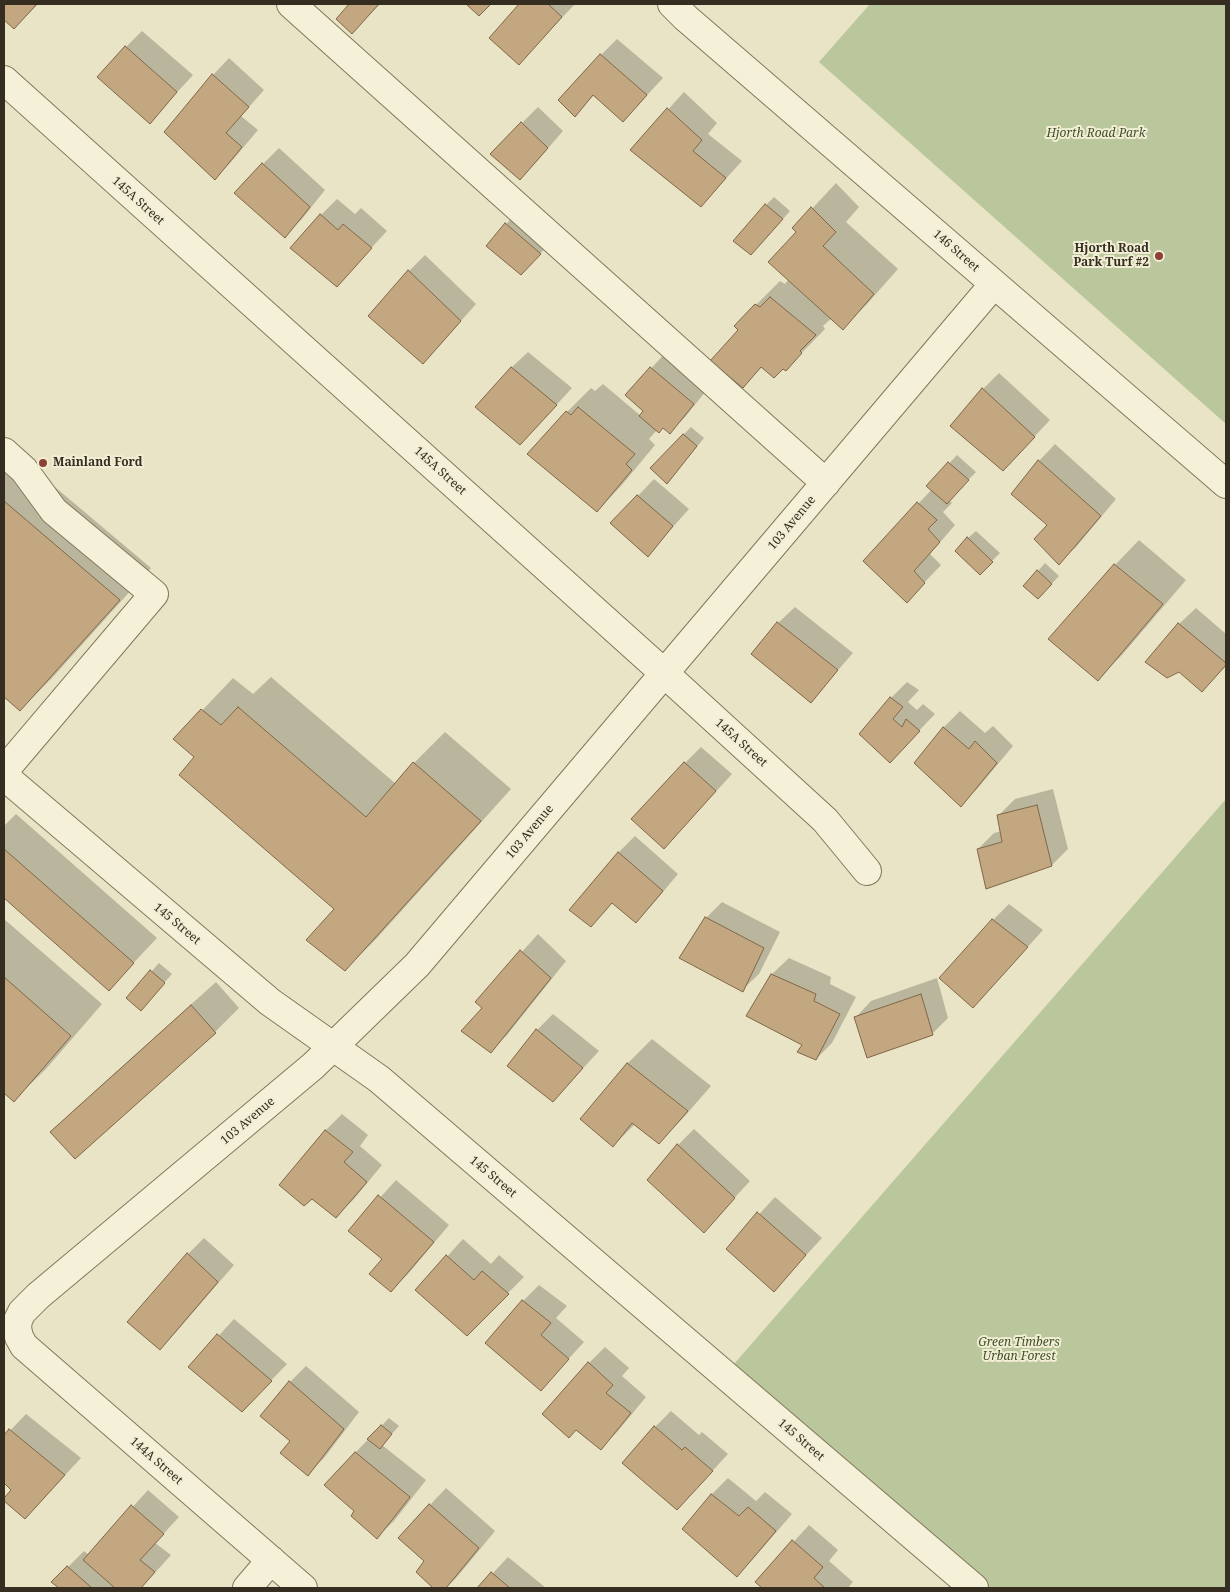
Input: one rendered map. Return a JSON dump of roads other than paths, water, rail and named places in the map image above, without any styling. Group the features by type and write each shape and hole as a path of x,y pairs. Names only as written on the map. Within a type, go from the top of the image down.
{"street":[{"path":"291,4 826,483"},
{"name":"146 Street","path":"674,8 1226,484"},
{"name":"145A Street","path":"4,80 825,820 867,871"},
{"name":"103 Avenue","path":"18,1328 18,1320 22,1312 38,1296 333,1047 417,965 994,284"},
{"path":"4,452 24,470 54,511 154,594 4,771"},
{"name":"145 Street","path":"4,776 270,1002 379,1079 974,1588"},
{"name":"144A Street","path":"18,1328 19,1337 24,1346 303,1588"},
{"path":"247,1588 271,1560"}],"place":[{"name":"Hjorth Road Park Turf #2","path":"1159,256"},
{"name":"Mainland Ford","path":"43,463"}],"park label":[{"name":"Hjorth Road Park","path":"1096,134"},
{"name":"Green Timbers Urban Forest","path":"1019,1350"}]}
